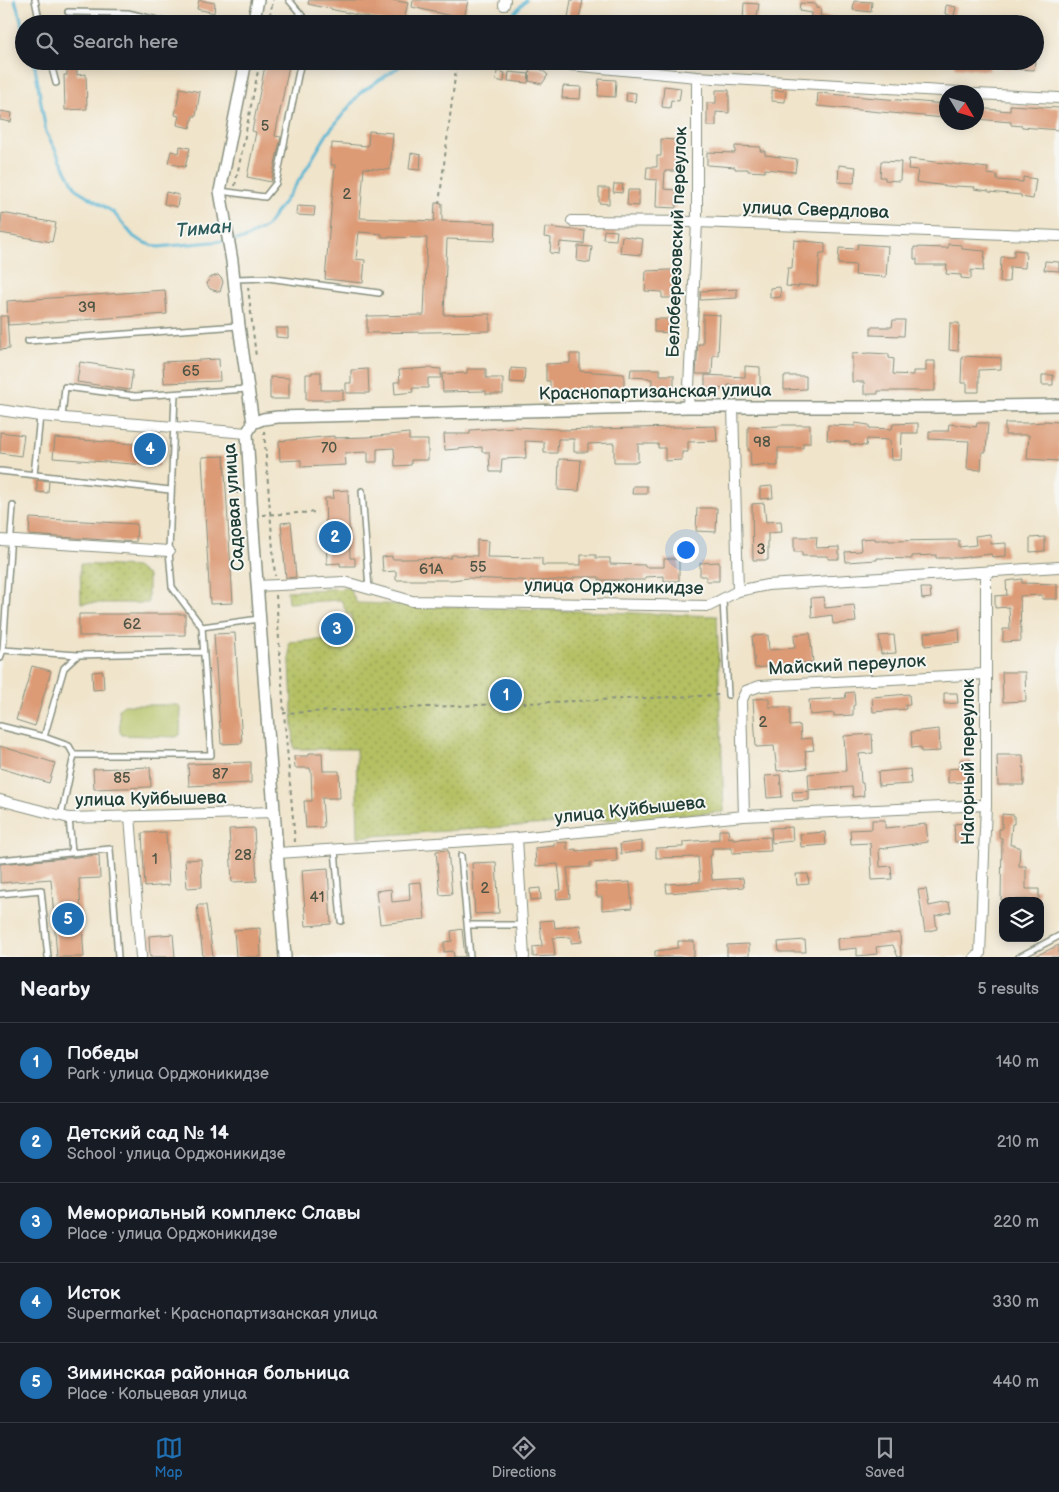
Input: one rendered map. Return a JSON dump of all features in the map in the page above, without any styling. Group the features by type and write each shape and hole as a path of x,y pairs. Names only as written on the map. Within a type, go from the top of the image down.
{"street":[{"path":"255,15 258,0"},
{"name":"Садовая улица","path":"244,70 220,191 232,261 239,326 254,425 252,516 285,957"},
{"path":"623,70 697,77 939,91"},
{"name":"Белоберезовский переулок","path":"688,407 697,222 697,77"},
{"path":"984,94 1059,98"},
{"name":"улица Свердлова","path":"572,221 697,222 1059,236"},
{"name":"Краснопартизанская улица","path":"0,410 40,416 173,427 688,407 1059,405"},
{"path":"733,407 738,591"},
{"path":"5,540 169,551"},
{"name":"улица Орджоникидзе","path":"257,586 345,582 412,601 708,606 738,591 768,585 1059,567"},
{"name":"Нагорный переулок","path":"981,956 986,805 986,572"},
{"name":"Майский переулок","path":"744,816 741,702 746,691 760,686 985,674"},
{"name":"улица Куйбышева","path":"0,800 65,817 275,812"},
{"name":"улица Куйбышева","path":"278,853 517,838 744,816 986,805"},
{"path":"130,816 140,957"},
{"path":"517,838 524,957"}],"lane":[{"path":"35,0 38,15"},
{"path":"289,0 303,15"},
{"path":"68,12 128,13 136,15"},
{"path":"52,70 56,83"},
{"path":"220,191 266,198 276,183 300,70"},
{"path":"234,279 268,278 379,293"},
{"path":"28,341 239,326"},
{"path":"62,418 65,387 135,396 248,389"},
{"path":"74,755 211,755 202,627 172,587 169,551 175,394"},
{"path":"34,474 40,416"},
{"path":"0,471 170,490"},
{"path":"362,491 369,590"},
{"path":"0,658 2,650 5,540 13,506"},
{"path":"722,600 728,695"},
{"path":"202,627 259,619"},
{"path":"2,650 78,655 203,652"},
{"path":"44,737 64,668 78,655"},
{"path":"0,726 44,737 69,746 74,755 65,817 72,852"},
{"path":"0,860 110,848 118,957"},
{"path":"335,849 342,921"},
{"path":"461,856 469,925 470,957"},
{"path":"0,894 41,890 48,957"},
{"path":"469,925 522,925"},
{"path":"1018,957 1059,936"}],"path":[{"path":"270,15 273,0"},
{"path":"233,193 258,70"},
{"path":"439,204 455,70"},
{"path":"254,425 270,515 296,852"},
{"path":"225,442 234,442 239,518 318,512"},
{"path":"284,713 728,695"}],"green space":[{"path":"80,564 136,567 148,576 148,603 81,603"},
{"path":"349,588 357,603 717,616 724,812 358,837 356,749 294,749 289,642 348,638 348,630 352,629 351,614 347,614 341,600 288,603 287,591"},
{"path":"124,705 178,705 181,708 180,735 176,737 122,735 120,732 119,709"}],"building":[{"path":"199,0 215,3 214,13 197,9"},
{"path":"309,0 392,0 408,3 405,15 357,15 308,4"},
{"path":"413,0 468,0 465,15 447,15 412,7"},
{"path":"571,0 583,0 580,15 568,15"},
{"path":"854,1 872,2 871,12 853,10"},
{"path":"744,3 759,4 757,15 743,15"},
{"path":"800,3 816,4 816,8 821,9 820,15 811,15 811,13 799,11"},
{"path":"946,5 956,7 954,15 945,14"},
{"path":"67,70 77,70 77,75 86,74 87,109 65,110 64,75 67,75"},
{"path":"264,70 288,70 275,136 281,137 271,182 247,177 256,132 252,131"},
{"path":"530,70 542,70 548,75 542,84 529,81"},
{"path":"497,71 505,73 504,82 496,80"},
{"path":"509,72 529,74 528,83 508,81"},
{"path":"599,79 616,80 615,97 598,96"},
{"path":"563,86 581,87 580,99 562,98"},
{"path":"664,86 681,88 679,101 671,100 670,108 662,107"},
{"path":"180,88 200,92 196,116 193,116 190,128 177,125 179,116 175,115"},
{"path":"716,90 729,90 729,113 716,112 716,126 707,126 707,103 716,103"},
{"path":"772,90 786,91 785,102 772,101"},
{"path":"627,92 636,93 635,102 626,101"},
{"path":"818,93 939,103 939,118 817,106"},
{"path":"1010,105 1059,108 1059,130 1022,127 1011,125 1011,122 984,120 984,109 1010,111"},
{"path":"0,111 12,113 11,122 0,120"},
{"path":"369,131 393,133 390,170 364,168 360,218 434,221 435,203 442,203 442,221 496,223 495,241 447,239 444,315 490,314 490,331 367,333 367,316 424,315 427,238 382,237 382,234 359,232 356,259 365,260 363,283 325,279 335,165 331,165 332,143 368,146"},
{"path":"661,139 677,140 676,171 665,171 664,189 677,190 676,208 656,207 657,180 646,179 647,167 657,167 657,156 661,156"},
{"path":"180,146 190,148 185,167 168,163 171,151 179,153"},
{"path":"735,146 761,147 760,151 765,151 765,155 797,159 795,172 765,169 765,172 748,171 748,169 735,169 735,167 707,165 707,152 735,153"},
{"path":"411,153 421,155 420,170 409,169"},
{"path":"909,159 988,168 987,174 997,175 997,180 1023,182 1023,177 1036,179 1033,199 1021,197 1021,195 974,189 975,187 955,187 916,182 918,170 908,169"},
{"path":"881,161 901,162 900,181 885,180 885,177 880,177"},
{"path":"839,165 856,167 854,183 838,182"},
{"path":"614,184 623,184 622,193 613,192"},
{"path":"599,188 609,188 609,204 599,203"},
{"path":"628,190 639,190 639,206 627,205"},
{"path":"166,192 179,195 177,207 164,204"},
{"path":"297,206 315,207 314,216 296,215"},
{"path":"2,213 56,223 52,242 0,233"},
{"path":"545,227 585,231 584,244 560,242 559,254 550,253 551,238 544,237"},
{"path":"604,230 617,231 616,240 603,239"},
{"path":"622,236 643,239 641,255 620,253"},
{"path":"794,240 825,243 825,253 820,253 817,286 786,286 788,268 792,268"},
{"path":"858,244 888,246 886,277 855,275 856,265 838,264 839,248 857,249"},
{"path":"948,244 962,245 962,249 985,251 983,271 971,270 971,279 961,278 961,275 946,274 947,265 917,265 917,259 914,259 914,247 948,248"},
{"path":"578,246 592,247 590,263 577,261"},
{"path":"1014,250 1026,251 1025,268 1010,267 1009,282 1000,282 1001,257 1014,257"},
{"path":"1045,261 1059,262 1059,271 1044,270"},
{"path":"680,270 680,279 674,279 674,298 662,298 662,292 645,291 646,271"},
{"path":"218,275 223,282 220,292 210,289 207,284 209,278"},
{"path":"780,287 781,297 770,298 770,288"},
{"path":"737,289 737,298 700,300 701,291"},
{"path":"165,290 167,314 8,325 7,301"},
{"path":"703,314 720,315 718,355 713,355 712,374 696,374 698,344 703,344"},
{"path":"0,316 7,316 9,349 0,350"},
{"path":"654,319 673,319 672,333 654,332"},
{"path":"893,320 905,320 904,336 871,335 871,327 892,327"},
{"path":"950,323 959,323 958,351 949,350"},
{"path":"276,328 288,328 288,338 276,337"},
{"path":"570,354 580,354 580,371 624,374 624,393 550,393 550,381 546,381 546,364 570,363"},
{"path":"852,354 889,354 889,358 894,359 893,374 913,375 913,371 926,371 926,361 935,361 935,391 878,391 878,394 864,394 864,382 852,382"},
{"path":"962,356 1001,358 1001,369 979,370 979,392 967,392 967,383 961,383"},
{"path":"219,359 220,381 164,383 163,362"},
{"path":"80,362 133,370 130,390 77,382"},
{"path":"745,366 760,367 760,390 748,390 748,386 728,385 728,389 705,388 705,375 745,377"},
{"path":"511,368 525,369 524,383 510,382"},
{"path":"368,369 369,393 346,393 346,383 351,383 351,370"},
{"path":"441,369 441,378 428,378 428,388 412,388 413,392 395,394 394,382 400,382 399,370"},
{"path":"467,369 486,369 486,378 503,378 503,394 486,394 486,391 443,392 442,374 467,373"},
{"path":"631,369 660,369 660,375 674,375 674,390 662,389 662,392 651,392 652,379 630,377"},
{"path":"312,372 321,372 321,390 343,390 343,400 306,400 306,374 312,374"},
{"path":"1042,375 1053,375 1053,385 1042,385"},
{"path":"784,376 806,376 806,389 784,390"},
{"path":"270,377 289,378 289,399 270,399"},
{"path":"1059,422 1059,461 1027,459 1029,435 1005,435 1005,423"},
{"path":"855,423 869,425 869,428 892,429 893,424 918,423 918,433 902,433 901,460 891,460 890,440 867,439 866,446 850,444 850,442 827,440 828,425 855,426"},
{"path":"977,423 988,423 986,452 982,452 981,470 967,469 969,441 929,439 929,431 948,431 949,424 976,427"},
{"path":"810,425 810,443 803,443 803,448 778,448 778,466 769,466 769,464 751,466 750,450 748,450 748,427"},
{"path":"716,426 717,441 688,442 688,452 682,452 682,460 665,461 665,448 658,448 658,444 638,444 638,462 614,462 614,443 588,444 588,452 574,452 574,439 558,439 557,453 544,453 544,442 525,441 526,458 502,459 501,472 490,472 489,452 482,452 482,447 445,450 444,434 470,434 470,430 516,427 558,430"},
{"path":"0,432 24,435 21,456 0,453"},
{"path":"409,433 409,440 428,440 428,460 411,460 411,465 395,466 394,448 377,449 377,462 368,462 368,452 345,453 346,465 301,467 301,460 280,461 279,441 334,436 334,438 367,437"},
{"path":"55,438 160,446 159,466 53,458"},
{"path":"224,456 233,603 210,604 202,457"},
{"path":"559,459 581,460 579,491 558,490"},
{"path":"37,480 49,481 48,493 37,492"},
{"path":"633,486 647,486 647,494 632,494"},
{"path":"772,486 773,498 760,499 760,487"},
{"path":"348,490 350,558 355,558 355,566 340,566 340,563 327,564 325,498 334,498 333,491"},
{"path":"764,503 766,522 781,521 782,532 768,533 768,560 753,560 752,504"},
{"path":"697,508 717,508 716,532 696,531"},
{"path":"30,518 137,524 136,542 29,535"},
{"path":"291,522 296,577 286,578 281,523"},
{"path":"990,534 991,544 1006,543 1006,556 992,557 991,554 959,558 936,558 936,555 912,556 912,559 877,558 877,560 846,562 845,552 861,551 860,539 875,538 875,540 889,541 959,540 959,547 976,545 975,536"},
{"path":"794,537 817,537 816,548 839,547 839,559 828,559 828,556 802,556 802,552 794,552"},
{"path":"1045,537 1045,551 1030,552 1030,538"},
{"path":"477,540 488,541 487,557 542,558 542,565 581,565 581,555 596,555 596,558 610,558 610,564 645,565 645,567 664,567 664,559 679,559 679,581 664,581 664,576 645,577 645,580 599,580 599,577 574,577 574,579 541,581 468,578 452,580 396,580 396,571 383,572 382,557 392,556 392,559 406,559 451,558 451,555 477,556"},
{"path":"719,562 719,581 706,581 706,576 700,576 700,563"},
{"path":"1022,579 1022,583 1057,584 1057,599 1042,599 1042,595 1020,596 1021,641 1003,642 1003,629 1010,629 1009,607 995,608 995,596 1007,595 1006,581"},
{"path":"921,588 930,588 931,598 922,599"},
{"path":"824,597 825,608 854,605 856,622 833,624 832,615 812,618 811,598"},
{"path":"79,614 185,614 185,635 79,636"},
{"path":"959,629 960,642 925,646 924,633"},
{"path":"235,633 242,743 221,744 214,634"},
{"path":"810,633 813,662 755,668 752,636 768,635 769,650 795,648 794,635"},
{"path":"894,635 896,653 881,654 879,636"},
{"path":"32,666 51,671 35,726 16,720"},
{"path":"103,671 104,689 93,690 92,672"},
{"path":"1002,672 1025,672 1026,701 1003,702"},
{"path":"854,692 855,705 853,706 853,715 834,716 834,713 810,715 809,700 846,698 845,693"},
{"path":"944,693 957,693 958,703 944,704"},
{"path":"909,694 910,705 905,705 906,709 873,712 872,697"},
{"path":"769,698 769,707 790,707 790,726 800,725 801,739 812,738 814,750 805,751 807,768 777,771 774,746 756,747 753,699"},
{"path":"939,729 940,751 921,752 921,747 912,748 911,732"},
{"path":"872,734 873,753 859,754 864,796 853,797 852,787 809,790 808,774 846,771 844,736"},
{"path":"0,746 55,763 49,783 0,768"},
{"path":"309,753 322,753 323,771 339,771 340,798 322,798 324,827 306,828 304,801 312,801 311,770 310,768 295,768 294,756 309,756"},
{"path":"997,755 1023,755 1024,785 998,785"},
{"path":"960,760 971,760 972,782 948,783 948,769 960,768"},
{"path":"251,762 251,783 189,786 188,764"},
{"path":"150,767 151,787 94,789 93,769"},
{"path":"910,769 911,784 879,786 878,772"},
{"path":"780,775 782,797 767,798 765,776"},
{"path":"809,791 809,800 793,801 792,792"},
{"path":"1002,814 1014,815 1010,845 1020,847 1019,866 1026,866 1026,889 1039,889 1039,897 1001,897 1002,838 999,838 999,829 1002,829"},
{"path":"872,820 885,820 885,828 926,824 928,842 879,849 880,867 891,866 892,879 872,880 870,843 851,844 850,830 872,829"},
{"path":"966,823 967,842 955,842 954,824"},
{"path":"792,827 793,841 772,843 771,828"},
{"path":"254,828 257,881 232,882 229,829"},
{"path":"719,830 728,830 729,838 733,837 733,839 770,837 771,851 732,853 732,848 712,848 712,855 710,856 712,880 743,878 744,887 667,893 666,884 700,882 698,857 656,858 656,848 683,847 683,842 719,839"},
{"path":"166,832 169,885 145,887 142,833"},
{"path":"825,832 826,845 801,847 800,834"},
{"path":"642,841 642,851 621,854 620,844"},
{"path":"567,842 567,850 616,848 617,861 590,863 590,867 567,868 570,898 557,899 556,890 561,890 558,864 536,866 535,848 554,846 554,843"},
{"path":"448,850 452,894 440,895 436,851"},
{"path":"99,855 100,878 79,879 84,957 57,957 51,879 0,883 0,864"},
{"path":"201,859 202,887 187,888 185,860"},
{"path":"496,862 499,913 475,914 472,863"},
{"path":"328,868 331,924 306,926 302,870"},
{"path":"796,874 808,874 809,884 797,885"},
{"path":"421,882 425,919 380,924 376,891 391,889 392,902 410,900 409,883"},
{"path":"630,882 632,908 602,910 602,897 597,897 595,883"},
{"path":"540,888 541,899 531,900 530,889"},
{"path":"926,889 929,906 949,902 951,912 935,916 937,929 925,932 918,890"},
{"path":"197,905 206,905 213,957 203,957"},
{"path":"554,920 555,928 580,925 582,942 571,943 571,937 553,938 555,956 533,957 533,947 542,946 540,921"},
{"path":"260,928 261,957 236,957 234,930"},
{"path":"462,929 465,957 454,957 453,951 444,952 444,942 452,941 451,931"},
{"path":"900,933 901,957 898,957 893,945 876,947 877,954 857,956 857,948 838,950 837,939"},
{"path":"173,934 175,957 150,957 149,936"},
{"path":"805,940 806,952 779,952 778,942"},
{"path":"678,941 694,941 694,957 655,957 655,951 678,948"},
{"path":"749,944 749,956 727,957 727,945"},
{"path":"1059,945 1059,957 1033,957"}],"waterway":[{"name":"Тиман","path":"15,0 20,15"},
{"name":"Тиман","path":"512,15 526,0"},
{"name":"Тиман","path":"36,70 46,132 76,189 113,212 134,237 158,247 244,239 266,227 300,179 327,134 361,92 394,70"}],"place":[{"name":"Исток","path":"150,449"},
{"name":"Детский сад № 14","path":"335,537"},
{"name":"Мемориальный комплекс Славы","path":"337,629"},
{"name":"Победы","path":"506,695"},
{"name":"Зиминская районная больница","path":"68,919"}]}
